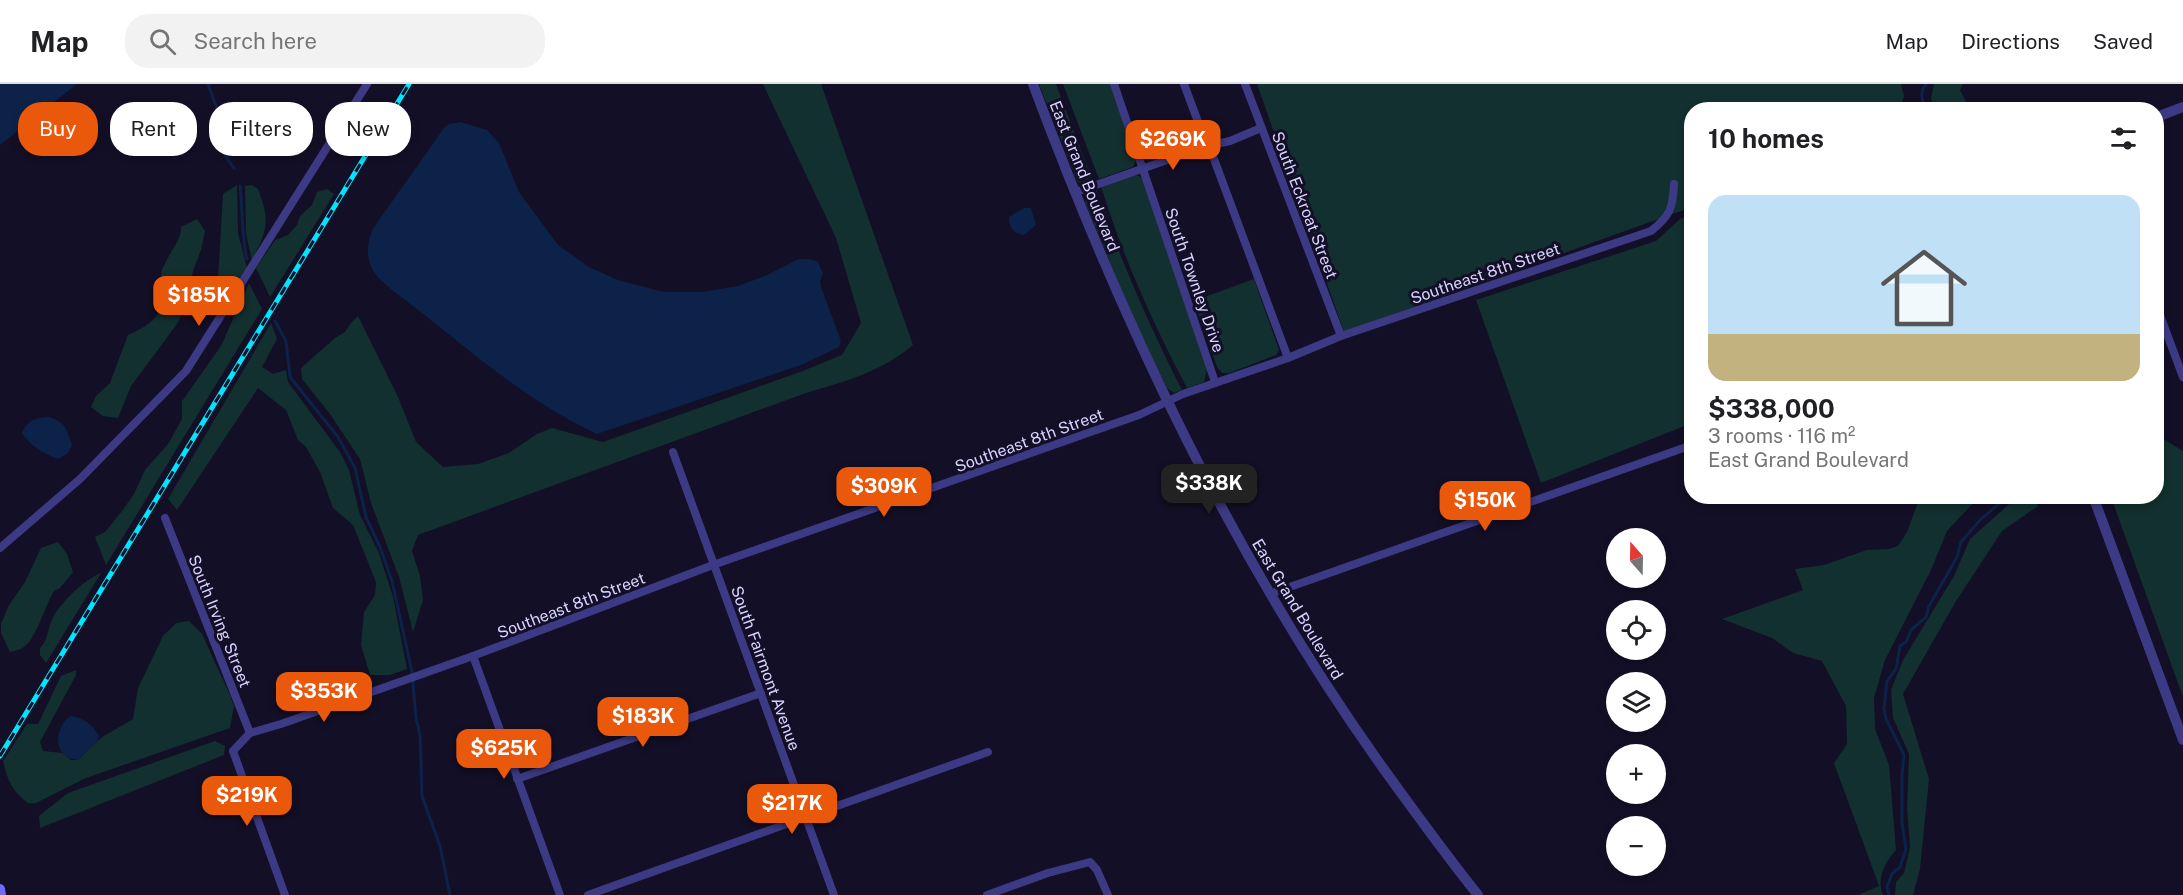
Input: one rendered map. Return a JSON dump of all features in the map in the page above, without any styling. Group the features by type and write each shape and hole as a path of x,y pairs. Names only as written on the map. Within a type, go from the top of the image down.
{"main road":[{"path":"0,889 2,895"}],"street":[{"path":"0,548 80,479 186,371 368,84"},
{"name":"East Grand Boulevard","path":"1033,84 1114,287 1203,474 1270,594 1364,741 1478,895"},
{"name":"South Townley Drive","path":"1114,84 1215,382"},
{"path":"1184,84 1288,358"},
{"name":"South Eckroat Street","path":"1245,84 1341,336"},
{"path":"2164,114 2183,107"},
{"path":"1076,192 1207,146 1230,141 1261,128"},
{"name":"Southeast 8th Street","path":"285,895 232,751 250,733 406,680 713,565 1139,415 1215,382 1288,358 1341,336 1651,231 1666,219 1673,202 1674,184"},
{"path":"2164,326 2183,377"},
{"path":"1270,594 1684,448"},
{"name":"South Fairmont Avenue","path":"673,452 834,895"},
{"path":"2096,504 2183,740"},
{"name":"South Irving Street","path":"165,518 250,733"},
{"path":"473,656 560,895"},
{"path":"517,779 761,693"},
{"path":"588,895 988,752"},
{"path":"987,895 1048,873 1090,862 1098,870 1108,895"}],"green space":[{"path":"763,84 821,84 913,345 888,362 862,375 806,393 418,535 412,551 420,576 423,600 413,632 399,577 371,503 360,459 330,414 302,379 301,368 345,332 358,316 398,397 416,442 443,467 478,464 509,453 537,434 552,428 603,442 842,355 861,323 836,238"},
{"path":"1039,84 1056,84 1093,182 1082,184 1077,181"},
{"path":"1063,84 1110,84 1136,160 1133,167 1099,179"},
{"path":"1257,84 1901,84 1904,96 1902,102 1684,102 1684,210 1344,332"},
{"path":"1934,84 1963,84 1960,90 1966,102 1932,102"},
{"path":"1134,175 1143,179 1207,369 1204,382 1187,388 1139,289 1101,186"},
{"path":"237,185 238,233 247,268 237,281 226,285 218,279 223,194"},
{"path":"252,185 258,189 265,210 266,226 252,261 246,234 245,186"},
{"path":"1096,188 1135,290 1182,390 1174,393 1167,388 1132,316 1085,202 1086,194"},
{"path":"327,189 334,194 270,297 256,268 275,240 288,235 297,225 300,216 312,205 317,192"},
{"path":"1684,217 1684,426 1541,483 1476,300 1656,241"},
{"path":"197,219 205,231 193,271 187,304 177,324 131,386 118,418 103,416 91,407 96,396 110,383 128,335 141,329 156,317 160,303 162,270 179,237 181,227"},
{"path":"1254,279 1279,350 1276,355 1229,373 1222,373 1217,367 1194,301"},
{"path":"249,283 262,309 106,565 95,537 105,532 122,511 134,494 145,470 168,444 182,419 182,401 221,346"},
{"path":"271,323 277,339 262,367 273,374 286,370 288,382 340,452 349,470 360,515 379,553 393,597 407,669 390,675 370,675 361,645 364,612 375,595 376,583 372,572 353,525 333,508 320,472 306,447 298,440 286,410 258,388 177,510 168,499"},
{"path":"2164,439 2183,451 2183,697 2114,504 2164,504"},
{"path":"1917,504 1972,504 1947,531 1931,570 1885,660 1874,698 1875,729 1889,765 1896,850 1888,860 1881,877 1883,895 1858,895 1879,886 1834,763 1847,744 1846,706 1822,661 1793,653 1772,638 1722,619 1803,590 1795,569 1824,565 1867,550 1889,549 1898,546 1907,532"},
{"path":"2009,504 2037,504 2038,506 2002,531 1956,601 1903,694 1929,779 1920,869 1913,895 1895,895 1896,882 1904,873 1910,847 1907,808 1909,754 1893,718 1891,690 1903,660 1954,576 1970,539"},
{"path":"58,542 67,554 73,572 60,588 54,591 28,643 21,649 10,652 1,633 1,624 9,605 25,582 41,548"},
{"path":"101,573 46,663 40,655 40,648 46,639 54,616 79,587"},
{"path":"189,621 202,634 230,695 234,706 230,728 86,778 36,803 28,803 23,799 11,785 3,761 27,724 38,724 61,676 76,670 76,675 40,742 43,751 62,753 71,760 78,760 102,737 133,719 138,688 163,636 176,623"},
{"path":"215,741 225,746 224,755 40,828 39,816 68,793"}],"water":[{"path":"0,84 77,84 54,102 18,102 18,131 0,145"},
{"path":"460,122 487,130 499,143 519,192 558,245 589,267 618,280 664,292 702,292 738,286 799,259 818,262 823,274 820,281 821,287 841,341 839,347 801,365 597,434 548,407 503,377 393,291 370,265 368,243 374,227 444,128 449,124"},
{"path":"1024,208 1031,208 1036,225 1024,235 1012,229 1009,217"},
{"path":"49,417 62,424 72,445 68,453 58,459 38,449 22,433 32,420"},
{"path":"70,716 87,722 99,736 97,742 78,760 64,754 58,743 61,728"}],"waterway":[{"path":"208,84 225,131 226,157 234,168"},
{"path":"1923,102 1922,94 1926,84"},
{"path":"240,186 247,259"},
{"path":"275,321 286,341 290,377 338,437 355,468 366,517 392,581 412,672 416,718 420,735 422,796 440,846 450,895"},
{"path":"1889,895 1887,887 1892,874 1900,867 1906,849 1902,822 1904,755 1886,719 1884,708 1887,681 1896,669 1900,646 1906,642 1911,630 1926,617 1929,606 1957,557 1961,542 1980,520 1999,504"}],"railway":[{"path":"0,756 409,84"}]}
